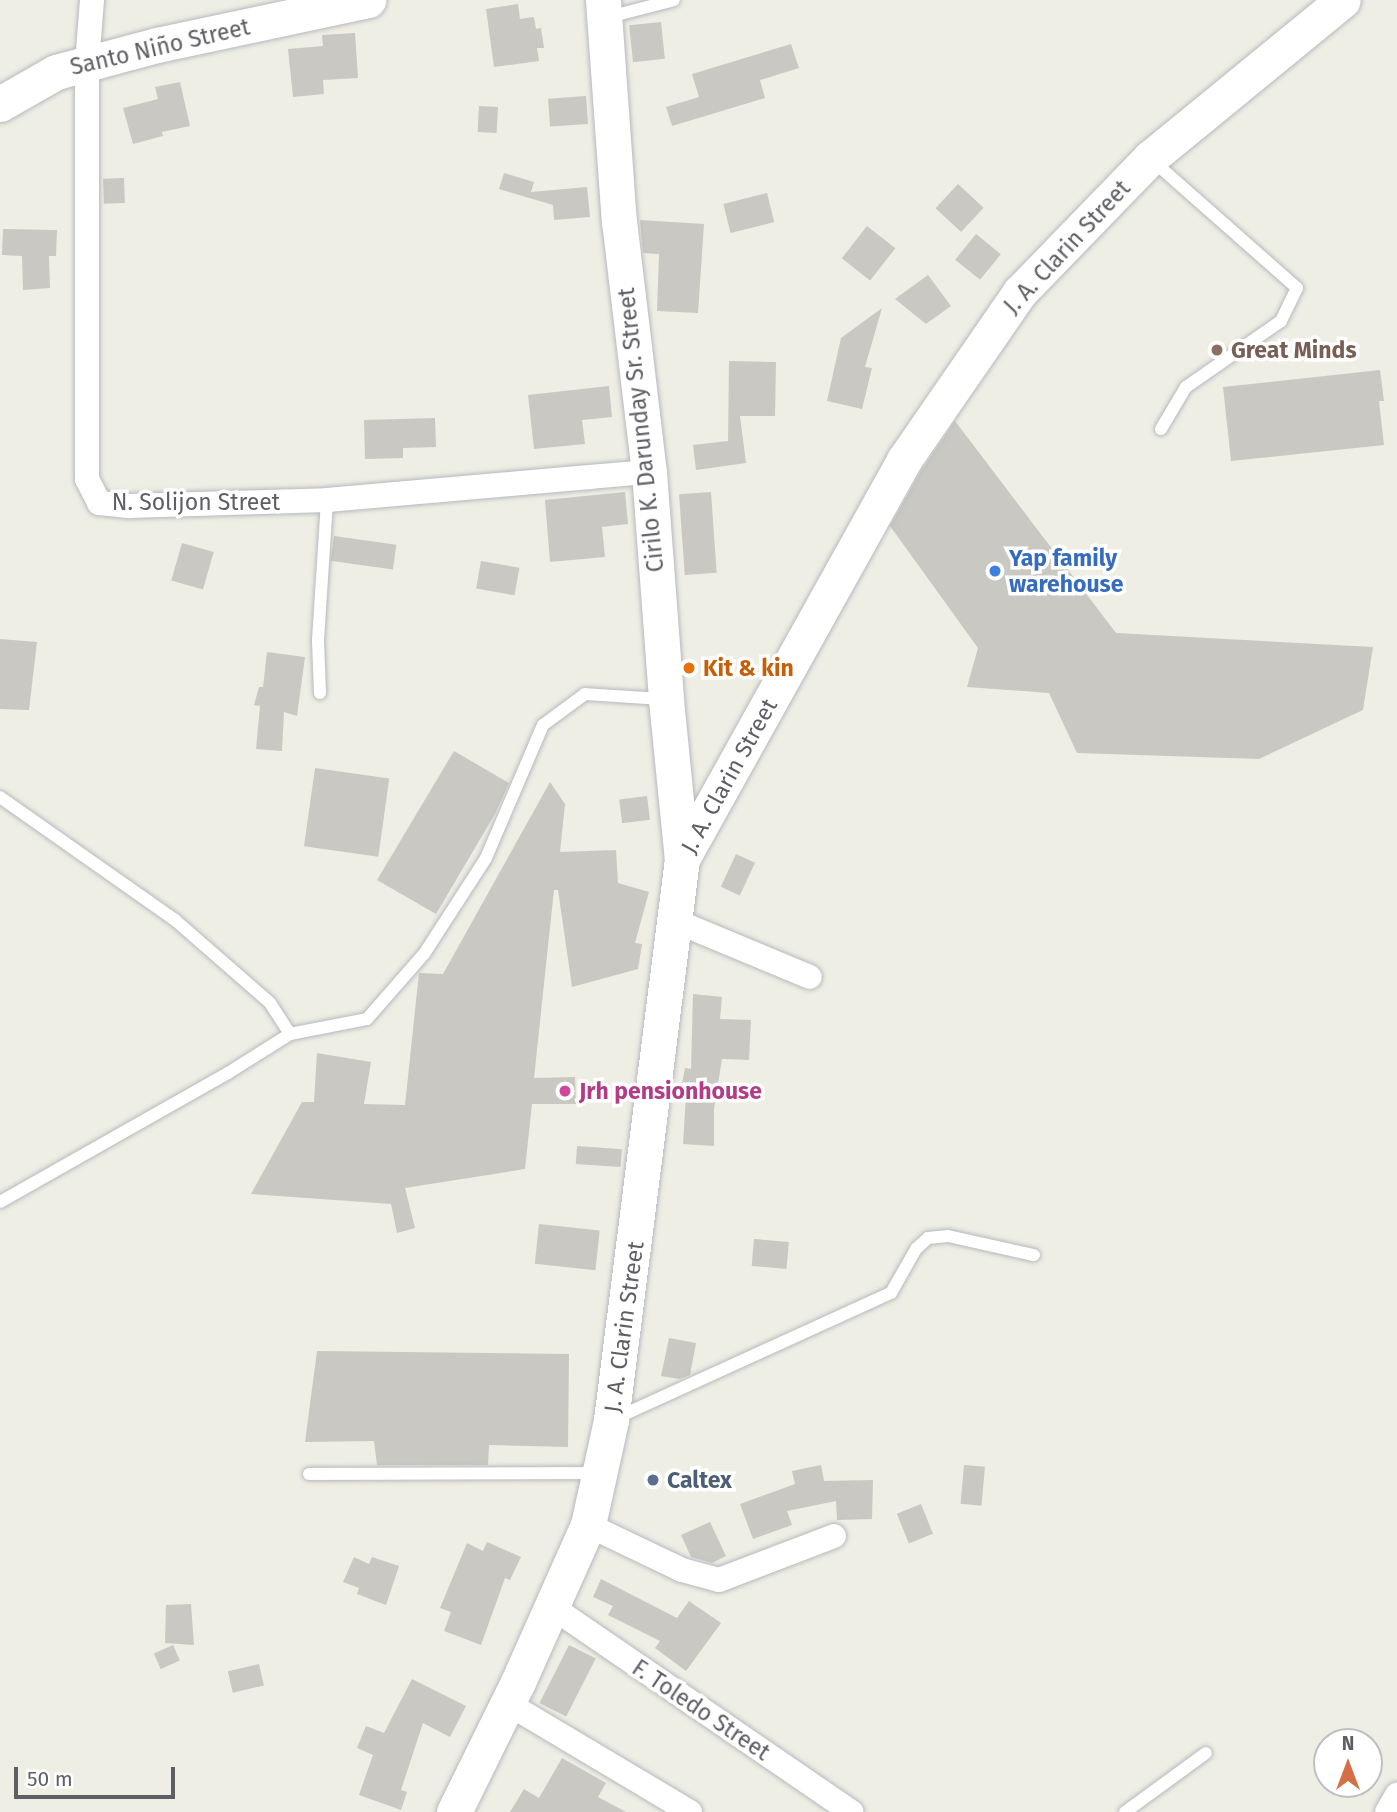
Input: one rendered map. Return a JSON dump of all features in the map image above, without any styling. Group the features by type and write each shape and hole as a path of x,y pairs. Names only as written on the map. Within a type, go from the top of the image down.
{"main road":[{"name":"Santo Niño Street","path":"0,104 56,72 157,46 368,0"},
{"name":"J. A. Clarin Street","path":"454,1812 588,1525 611,1420 634,1259 682,859 904,460 1020,292 1150,158 1343,0"},
{"name":"Cirilo K. Darunday Sr. Street","path":"604,9 619,221 649,472 666,700 682,859"}],"street":[{"path":"87,64 92,0"},
{"name":"N. Solijon Street","path":"87,64 87,479 99,503 129,506 327,500 649,472"},
{"path":"673,920 810,977"},
{"path":"588,1525 682,1570 719,1580 834,1536"},
{"name":"F. Toledo Street","path":"552,1607 851,1812"},
{"path":"507,1703 690,1812"},
{"path":"1387,1812 1397,1795"}],"lane":[{"path":"604,9 674,0"},
{"path":"1150,158 1297,288 1280,321 1186,387 1161,429"},
{"path":"320,693 318,640 327,500"},
{"path":"0,1202 228,1073 290,1034 367,1019 424,954 486,858 543,724 585,694 666,700"},
{"path":"0,797 175,920 270,1003 290,1034"},
{"path":"611,1420 891,1293 916,1249 928,1238 948,1236 1034,1255"},
{"path":"309,1474 600,1473"},
{"path":"1125,1812 1206,1753"}],"building":[{"path":"518,4 520,19 534,17 536,29 541,28 544,48 537,48 539,61 494,67 486,9"},
{"path":"661,22 665,59 633,62 629,25"},
{"path":"355,33 358,78 323,80 324,94 293,97 288,49 323,46 322,35"},
{"path":"791,44 799,68 760,80 765,98 672,126 666,107 699,97 692,74"},
{"path":"180,82 190,126 162,132 163,136 133,144 123,108 158,99 155,87"},
{"path":"586,96 588,124 550,127 548,99"},
{"path":"479,106 498,107 497,133 478,132"},
{"path":"504,173 534,182 531,192 587,187 590,217 554,220 553,205 499,189"},
{"path":"124,178 125,203 104,204 103,179"},
{"path":"958,184 984,208 961,232 935,208"},
{"path":"767,193 774,222 731,233 723,204"},
{"path":"640,220 704,224 698,313 657,311 659,254 643,253"},
{"path":"867,226 895,248 870,280 842,258"},
{"path":"3,229 57,230 56,256 49,256 50,288 23,290 22,256 2,255"},
{"path":"976,234 1001,254 980,280 955,260"},
{"path":"928,275 951,306 926,324 895,299"},
{"path":"882,308 865,367 872,368 862,409 827,401 841,338"},
{"path":"729,361 776,362 775,416 740,416 746,463 696,470 693,445 728,441"},
{"path":"1380,370 1384,401 1379,401 1384,445 1231,461 1223,387"},
{"path":"609,386 612,417 582,420 585,444 534,449 528,395"},
{"path":"435,418 436,447 403,448 403,458 365,459 364,420"},
{"name":"Yap family warehouse","path":"955,421 1116,633 1373,647 1363,710 1259,759 1077,753 1049,693 967,687 978,648 890,526 921,471"},
{"path":"625,492 628,524 602,527 605,557 550,562 545,500"},
{"path":"711,492 717,573 685,575 679,494"},
{"path":"334,536 396,545 393,570 331,561"},
{"path":"182,543 214,552 203,590 171,580"},
{"path":"481,561 519,568 515,595 476,589"},
{"path":"0,639 37,642 29,710 0,709"},
{"path":"267,652 305,657 297,716 284,712 282,751 256,749 260,706 254,705 259,687 263,687"},
{"path":"454,751 509,783 495,814 436,914 377,880"},
{"path":"315,768 389,778 378,857 304,846"},
{"path":"550,782 565,804 560,852 616,850 618,883 649,892 635,943 642,944 638,969 572,987 558,890 554,890 534,1078 575,1077 576,1104 532,1104 525,1169 405,1188 415,1228 397,1233 391,1204 251,1194 302,1102 314,1102 317,1053 371,1062 364,1104 405,1105 419,973 443,974"},
{"path":"647,796 650,820 622,823 619,799"},
{"path":"736,854 755,863 740,896 721,887"},
{"path":"693,994 722,997 720,1019 751,1020 749,1060 722,1059 714,1109 714,1146 683,1144 686,1096 680,1095 685,1068 691,1069"},
{"path":"577,1146 622,1149 621,1167 576,1164"},
{"path":"539,1224 600,1230 595,1270 535,1264"},
{"path":"754,1239 789,1242 787,1269 752,1266"},
{"path":"669,1338 696,1343 690,1375 680,1379 661,1376"},
{"path":"317,1351 569,1354 568,1447 489,1445 488,1465 377,1465 374,1441 305,1442"},
{"path":"821,1465 824,1481 873,1480 872,1519 837,1520 836,1501 787,1511 792,1525 753,1539 740,1504 795,1484 792,1471"},
{"path":"964,1465 985,1467 982,1506 961,1504"},
{"path":"921,1504 933,1534 909,1543 897,1514"},
{"path":"710,1522 726,1556 712,1563 691,1557 681,1535"},
{"path":"487,1542 521,1557 510,1580 505,1578 481,1645 444,1631 451,1612 440,1608 467,1543 483,1551"},
{"path":"354,1557 369,1564 372,1557 399,1566 386,1605 357,1594 359,1588 343,1582"},
{"path":"601,1579 677,1618 689,1601 721,1623 686,1671 655,1648 660,1641 608,1615 613,1606 593,1597"},
{"path":"191,1604 194,1645 165,1643 166,1605"},
{"path":"173,1645 180,1661 161,1669 154,1654"},
{"path":"569,1645 596,1659 566,1717 539,1703"},
{"path":"259,1664 264,1685 233,1693 228,1671"},
{"path":"412,1679 466,1706 450,1737 423,1723 401,1790 407,1792 401,1810 359,1795 373,1755 357,1748 366,1726 384,1733"},
{"path":"562,1758 606,1783 598,1797 626,1812 510,1812 524,1789 539,1798"}],"place":[{"name":"Great Minds","path":"1217,350"},
{"name":"Yap family warehouse","path":"995,571"},
{"name":"Kit & kin","path":"689,668"},
{"name":"Jrh pensionhouse","path":"565,1091"},
{"name":"Caltex","path":"653,1480"}]}
